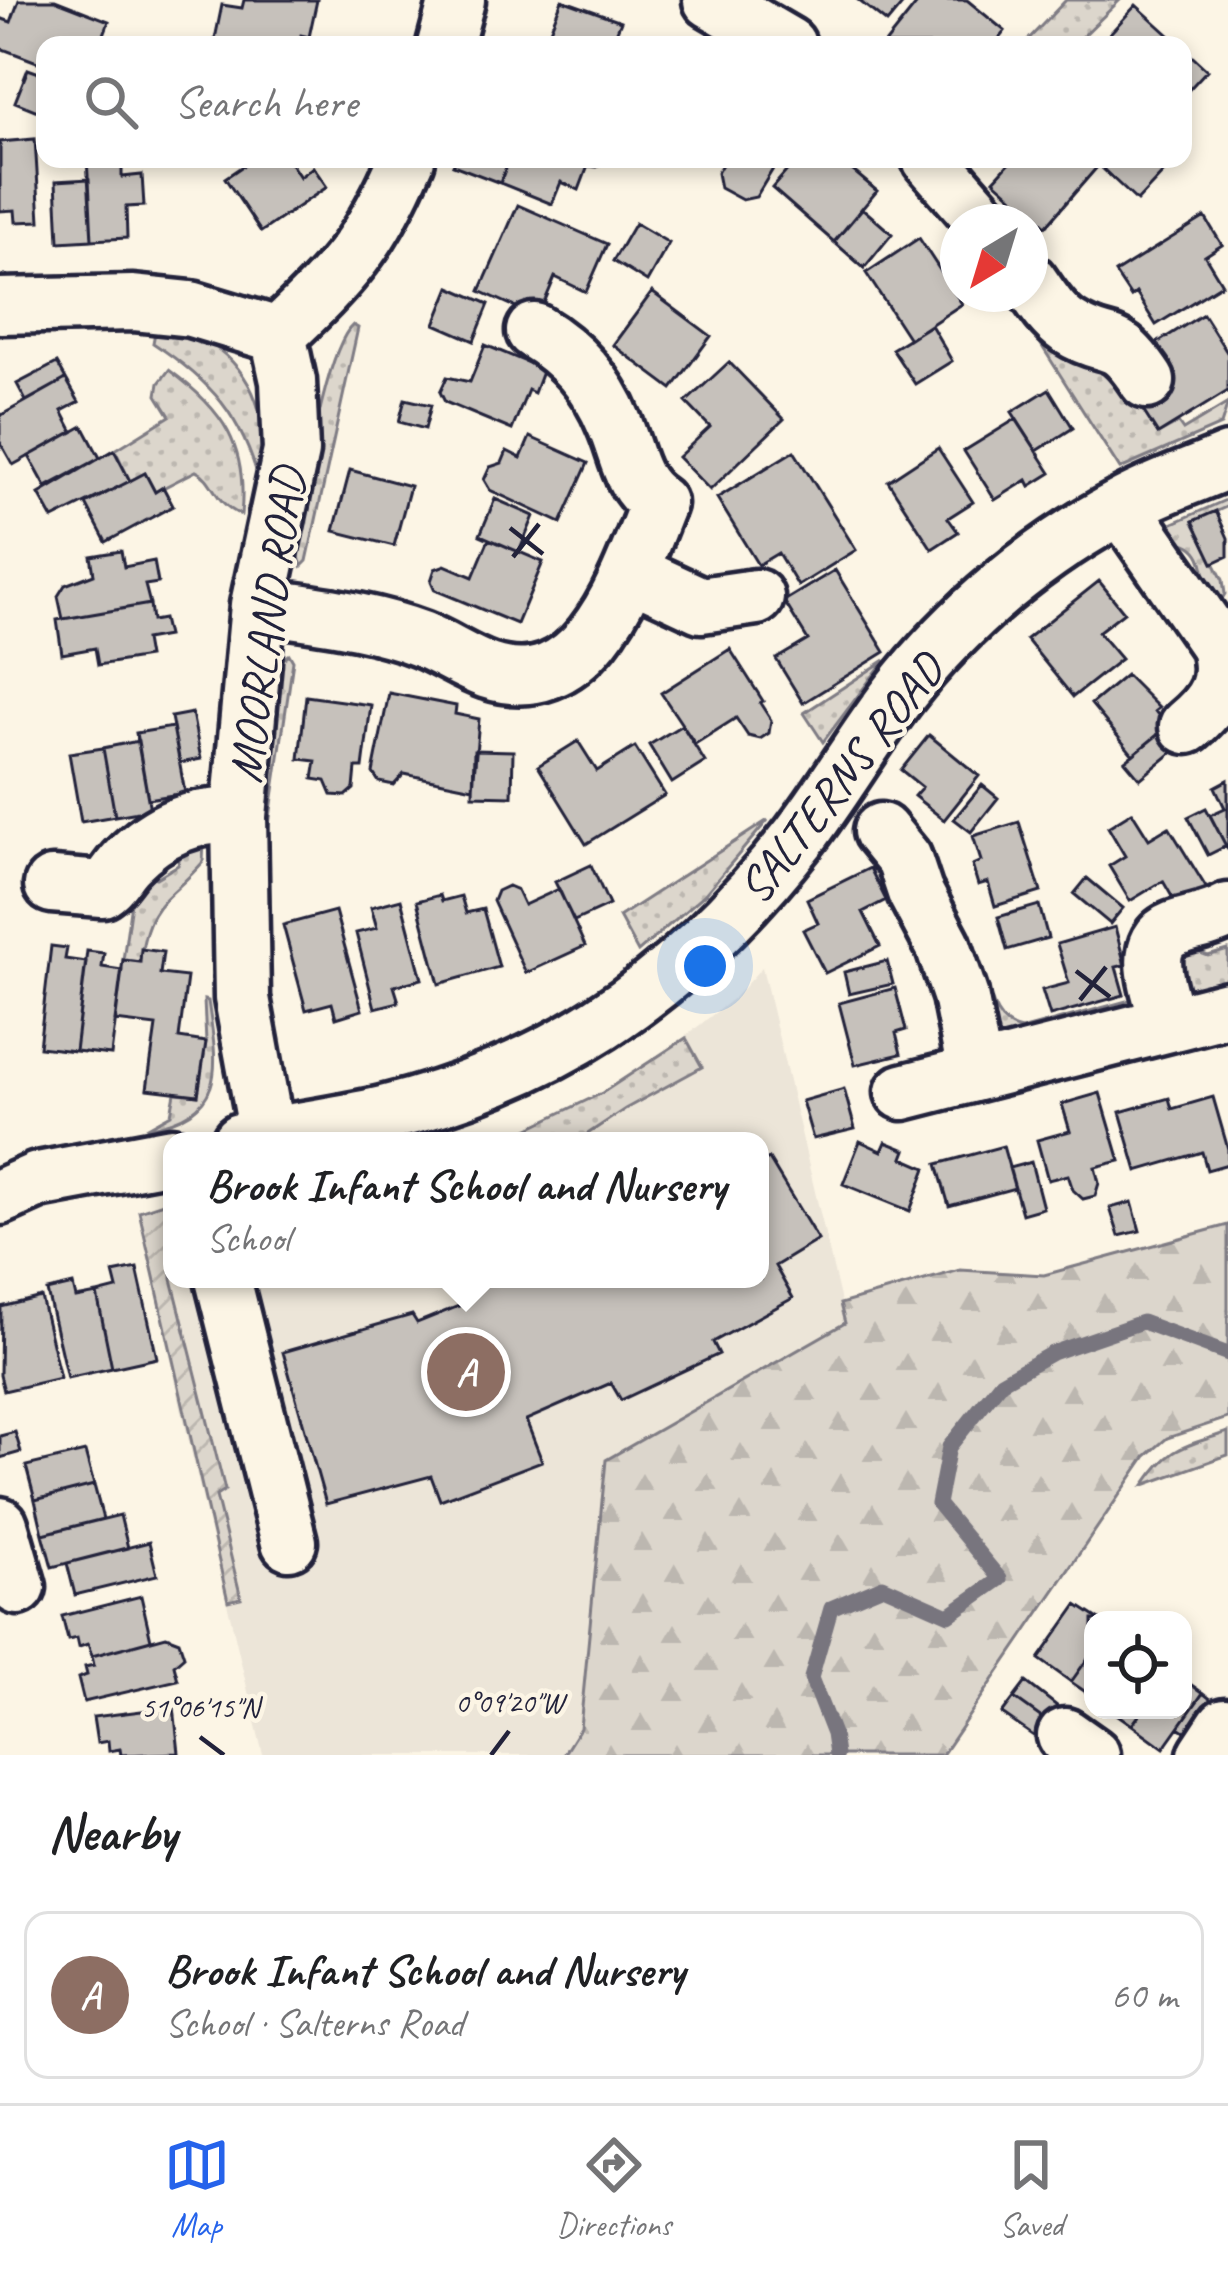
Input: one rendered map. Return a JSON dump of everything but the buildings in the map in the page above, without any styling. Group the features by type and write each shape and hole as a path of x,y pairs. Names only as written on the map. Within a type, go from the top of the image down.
{"street":[{"path":"448,36 457,0"},
{"path":"711,0 773,36"},
{"path":"0,306 48,302 172,307 278,335 352,262 371,236 403,168"},
{"path":"938,168 969,204"},
{"path":"1048,305 1076,332 1121,346 1147,381"},
{"path":"258,604 374,625 420,639 490,671 521,677 542,674 583,650 600,629 630,572 658,503 642,493 632,476 615,424 588,377 562,350 534,332"},
{"name":"MOORLAND ROAD","path":"253,1132 242,998 238,816 258,604 291,451 288,381 278,335"},
{"name":"SALTERNS ROAD","path":"286,1132 383,1114 464,1088 569,1041 649,988 690,956 767,876 900,693 1014,578 1070,536 1122,506 1228,461"},
{"path":"1122,506 1222,640 1225,661 1220,693 1187,726"},
{"path":"630,572 701,604 756,597"},
{"path":"52,885 102,889 142,848 183,822 204,815 238,816"},
{"path":"881,831 904,859 943,945 960,995 975,1072"},
{"path":"1168,1024 1154,965 1156,946 1168,932 1206,922 1228,910"},
{"path":"903,1092 1228,1009"},
{"path":"0,1197 38,1180 163,1157"},
{"path":"225,1288 289,1542"}],"shaded area":[{"path":"762,967 846,1323 606,1460 580,1728 563,1755 263,1755 139,1211 163,1203 163,1288 769,1288 769,1132 521,1132 652,1063 735,997"}],"green space":[{"path":"1066,0 1120,0 1083,36 1032,36"},
{"path":"353,325 358,328 307,561 302,566 294,542 316,426 333,363"},
{"path":"1034,326 1114,364 1158,434 1178,423 1183,430 1228,403 1221,425 1120,469 1038,340"},
{"path":"156,327 211,344 244,377 263,429 260,484 234,420 208,386 153,343"},
{"path":"169,370 204,400 228,432 240,469 241,515 224,504 196,471 155,492 145,473 130,481 115,450 170,416 157,395"},
{"path":"1228,499 1228,506 1193,522 1223,580 1225,594 1217,607 1205,592 1203,565 1196,551 1172,542 1160,529"},
{"path":"289,654 293,661 260,886 275,666"},
{"path":"885,660 823,742 804,713"},
{"path":"768,820 704,895 638,952 619,917"},
{"path":"183,841 204,841 203,862 154,913 140,962 123,960 132,895 143,873 156,878 178,865"},
{"path":"1190,949 1208,956 1228,950 1228,979 1172,993 1172,952"},
{"path":"982,966 998,1014 1021,1030 1137,998 1139,1006 1004,1042 992,1032 968,972"},
{"path":"204,1000 208,1001 214,1047 211,1084 192,1112 146,1128 171,1114 175,1093 198,1095 206,1042"},
{"path":"686,1038 702,1067 590,1132 521,1132 602,1093"},
{"path":"163,1203 163,1288 174,1288 225,1490 216,1496 241,1598 228,1601 139,1211"},
{"path":"1228,1225 1228,1418 1167,1438 1146,1456 942,1755 563,1755 580,1728 606,1460 845,1323 840,1304 960,1270 1044,1275"},
{"path":"1228,1432 1228,1455 1144,1485 1171,1455"}],"waterway":[{"path":"836,1755 833,1734 811,1678 831,1608 883,1586 949,1615 1000,1579 938,1504 949,1447 1001,1382 1052,1353 1142,1322 1228,1354"}],"place":[{"name":"Brook Infant School and Nursery","path":"466,1372"}]}
